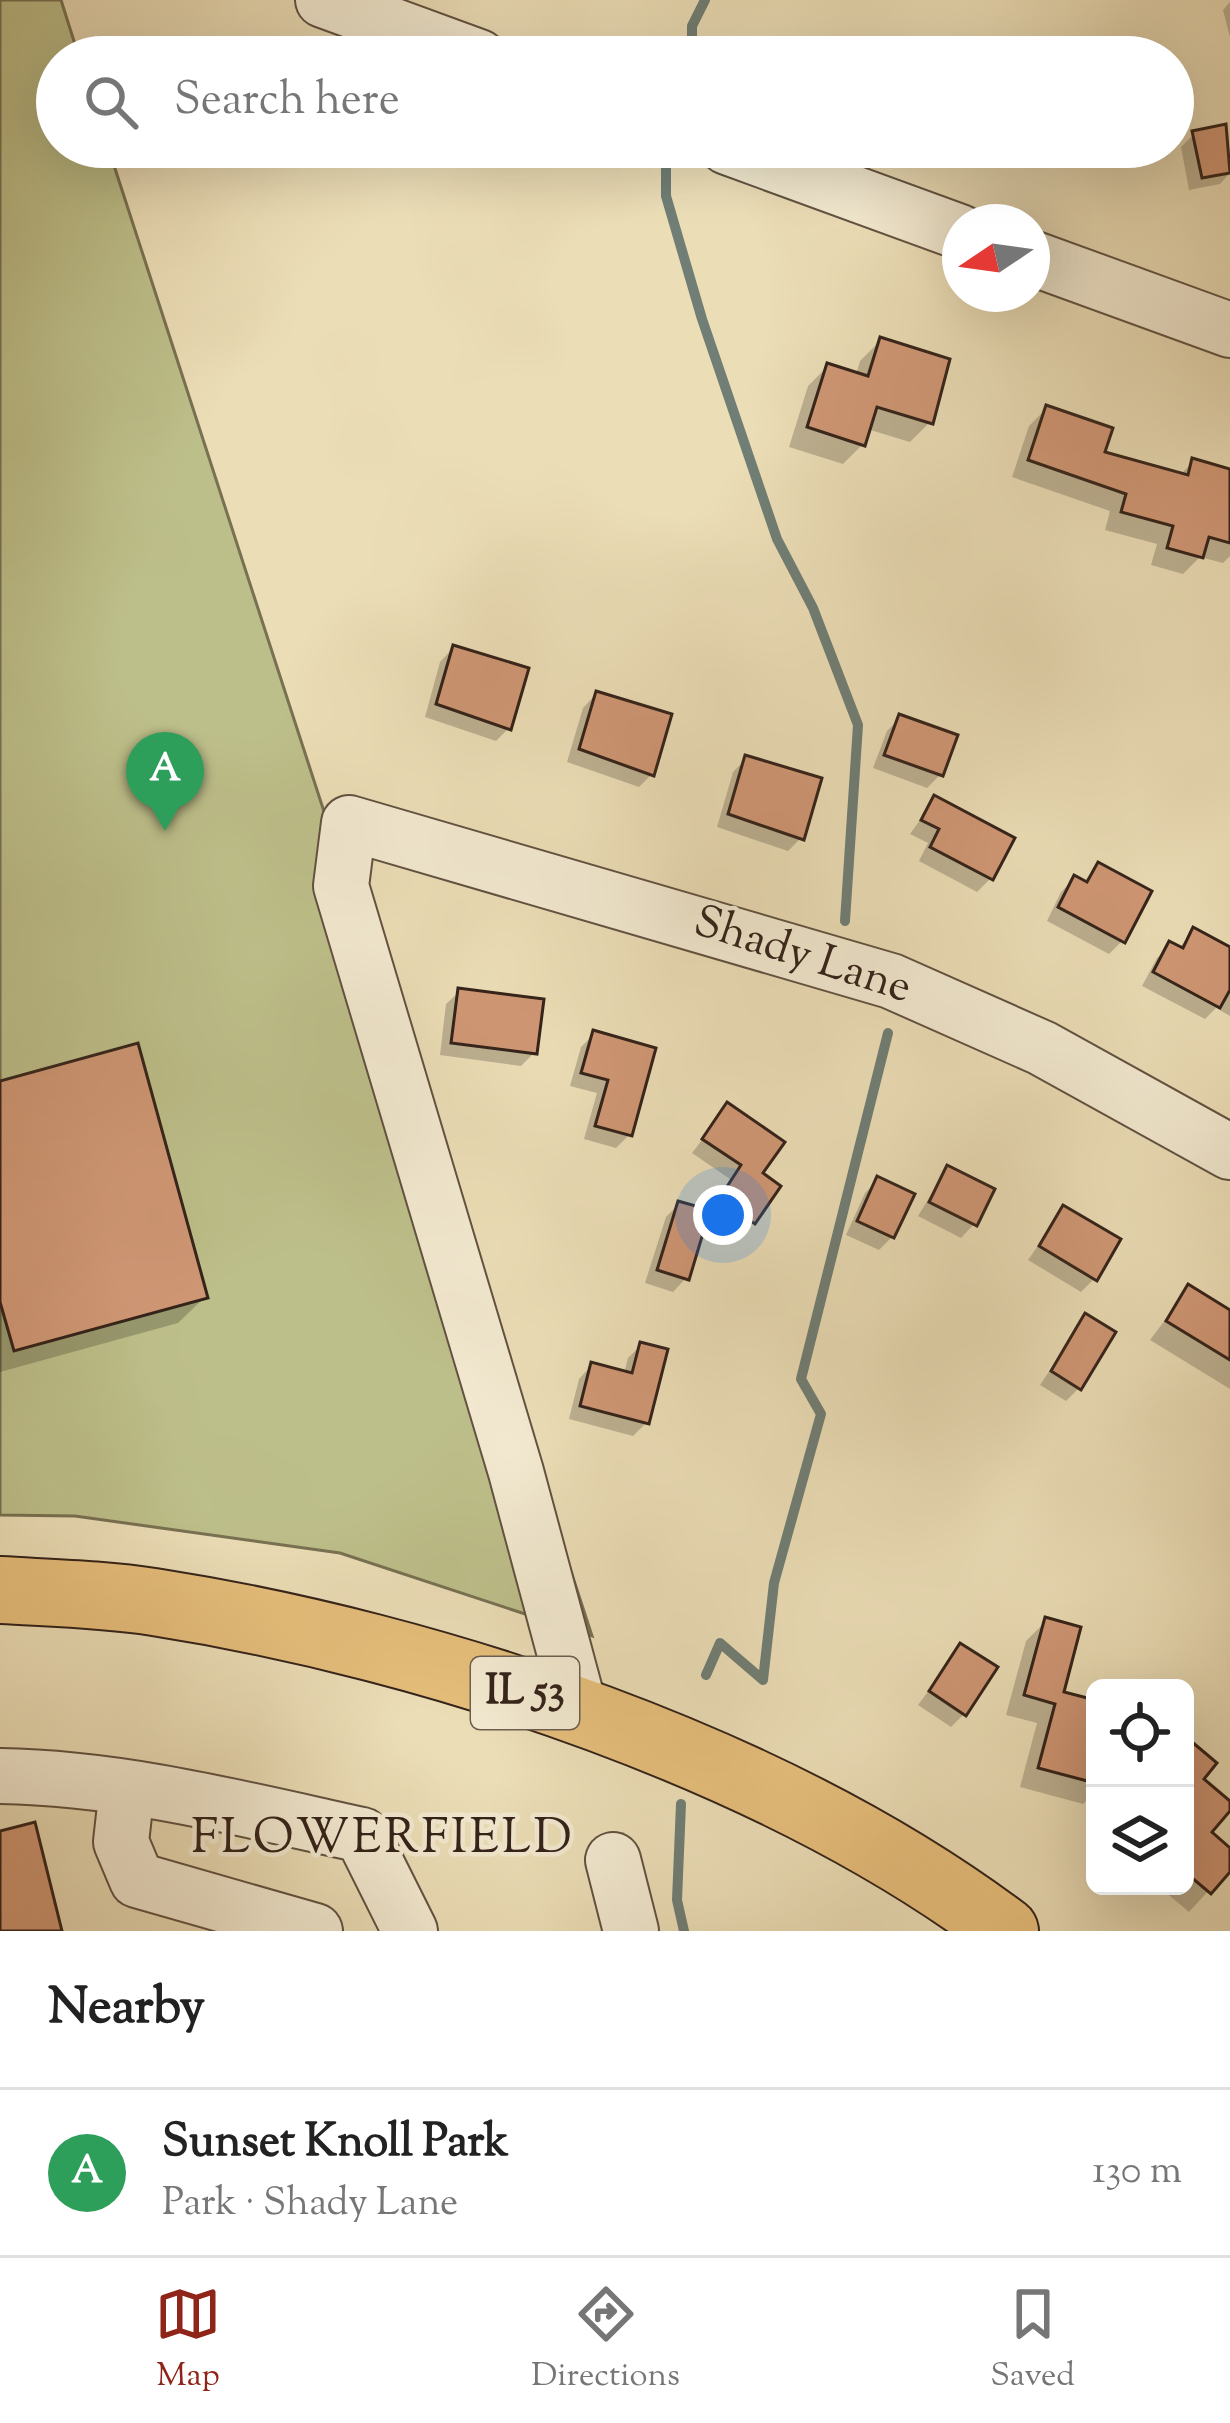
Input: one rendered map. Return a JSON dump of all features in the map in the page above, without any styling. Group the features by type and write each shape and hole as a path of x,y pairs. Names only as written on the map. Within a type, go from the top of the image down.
{"main road":[{"name":"IL 53","path":"0,1589 150,1601 322,1634 580,1710 812,1812 1005,1931"}],"street":[{"path":"323,0 422,36"},
{"path":"785,168 942,225"},
{"path":"1050,265 1230,330"},
{"name":"Shady Lane","path":"580,1710 516,1472 340,886 349,823 892,981 1042,1048 1230,1152"},
{"path":"0,1776 127,1788 362,1835 394,1927"},
{"path":"127,1788 121,1842 137,1880 314,1931"},
{"path":"613,1860 631,1931"}],"green space":[{"path":"0,0 61,0 72,36 36,36 36,168 115,168 592,1636 340,1553 75,1516 0,1515"}],"building":[{"path":"1226,124 1230,173 1202,178 1194,131"},
{"path":"880,337 950,359 933,424 877,407 865,446 807,427 827,363 868,376"},
{"path":"1046,405 1113,428 1105,452 1188,475 1192,458 1230,469 1230,543 1209,537 1203,558 1167,548 1173,526 1121,512 1126,494 1028,460"},
{"path":"453,645 529,668 511,730 436,704"},
{"path":"596,691 672,714 654,776 579,749"},
{"path":"899,714 958,735 943,776 884,755"},
{"path":"745,755 822,778 804,840 728,814"},
{"path":"934,795 1015,838 993,880 930,847 939,829 921,820"},
{"path":"1098,862 1152,891 1125,943 1058,907 1074,875 1087,882"},
{"path":"1193,927 1230,947 1230,990 1220,1008 1153,972 1169,941 1183,948"},
{"path":"458,988 544,999 537,1054 451,1043"},
{"path":"593,1030 656,1048 632,1136 595,1126 608,1080 581,1073"},
{"path":"138,1043 208,1298 14,1351 0,1302 0,1081"},
{"path":"727,1102 785,1142 763,1173 781,1186 755,1224 719,1199 741,1165 702,1139"},
{"path":"947,1165 995,1189 977,1226 929,1202"},
{"path":"877,1176 915,1194 894,1238 857,1221"},
{"path":"678,1201 710,1210 689,1280 657,1270"},
{"path":"1063,1205 1121,1239 1097,1281 1039,1246"},
{"path":"1188,1284 1230,1310 1230,1360 1166,1321"},
{"path":"1085,1313 1116,1332 1081,1390 1051,1371"},
{"path":"640,1342 668,1349 649,1424 580,1406 591,1362 632,1373"},
{"path":"1045,1617 1081,1627 1064,1692 1086,1698 1086,1781 1038,1768 1055,1704 1024,1695"},
{"path":"960,1643 998,1667 966,1716 929,1691"},
{"path":"1194,1744 1217,1763 1204,1779 1230,1801 1230,1811 1212,1832 1230,1848 1230,1872 1211,1894 1194,1880"},
{"path":"35,1822 62,1931 0,1931 0,1831"}],"waterway":[{"path":"692,36 705,0"},
{"path":"666,168 666,196 702,319 777,539 813,608 858,725 845,921"},
{"path":"706,1675 720,1643 763,1680 774,1583 821,1414 801,1379 888,1033"},
{"path":"681,1804 677,1900 684,1931"}],"place":[{"name":"Sunset Knoll Park","path":"165,831"}],"district":[{"name":"FLOWERFIELD","path":"383,1840"}]}
